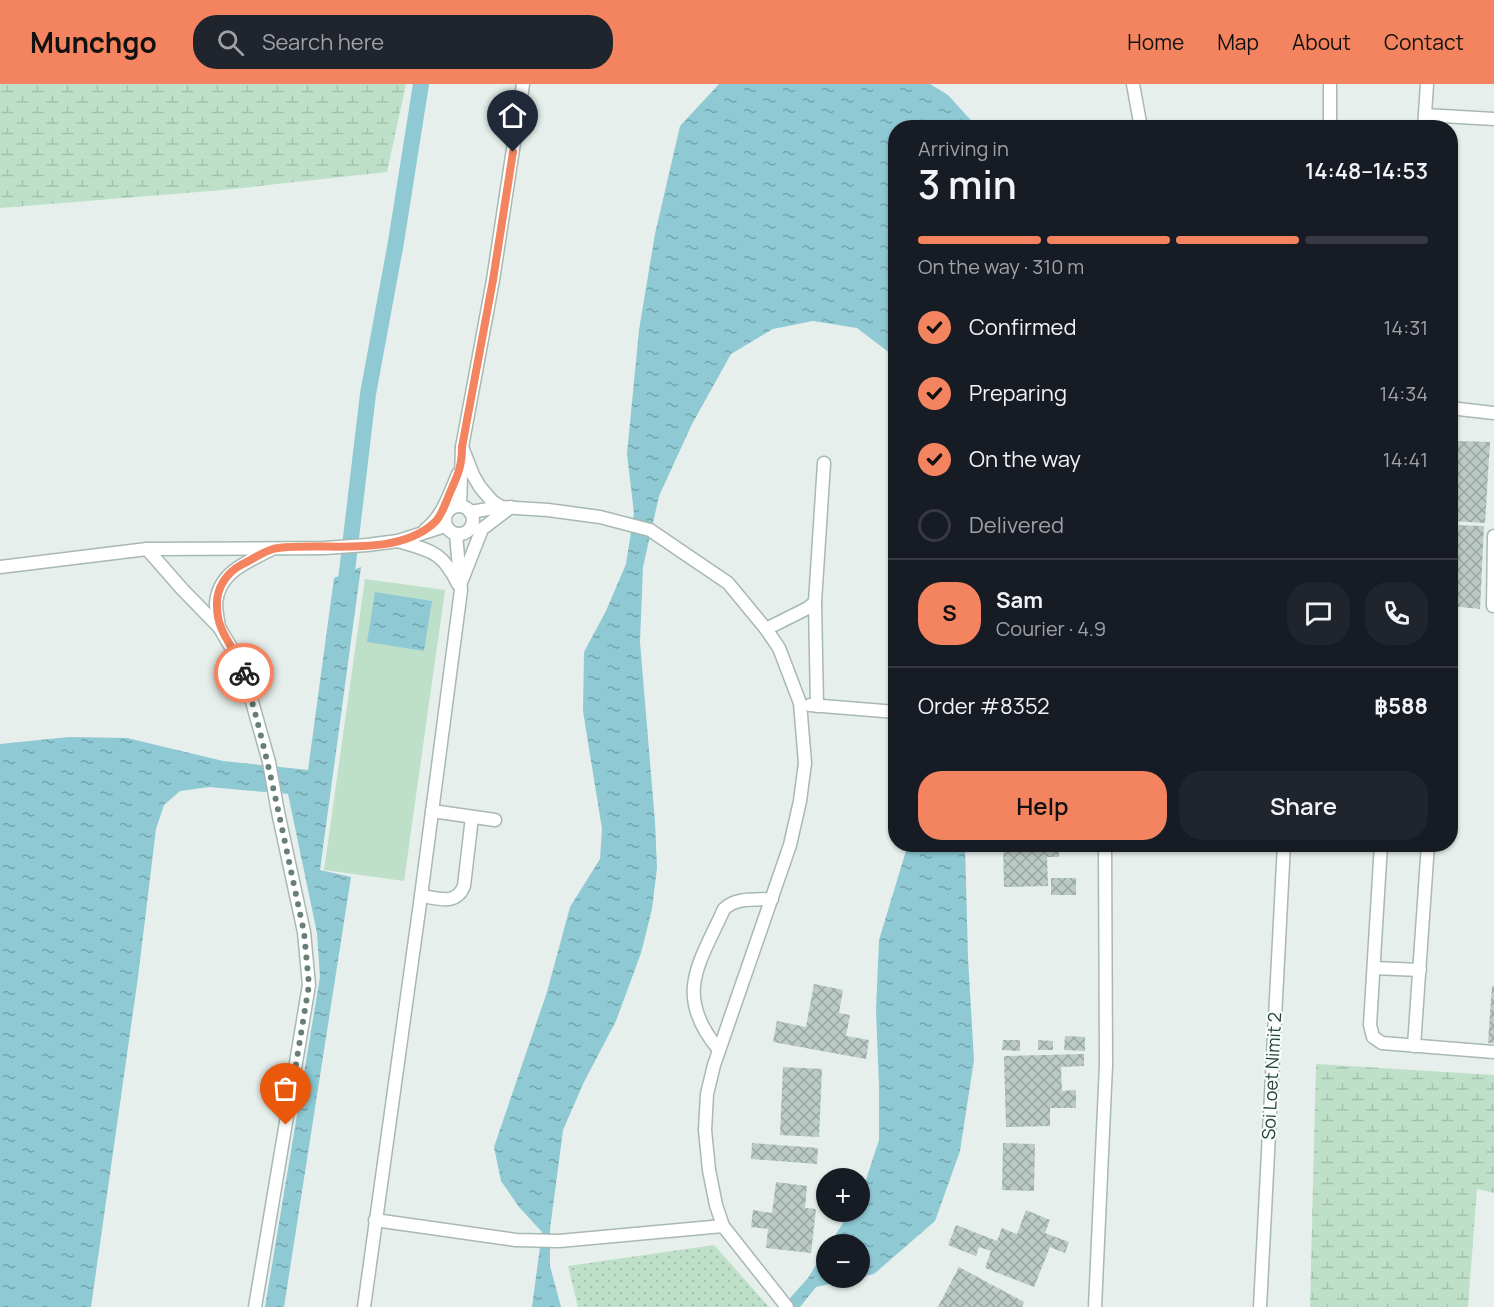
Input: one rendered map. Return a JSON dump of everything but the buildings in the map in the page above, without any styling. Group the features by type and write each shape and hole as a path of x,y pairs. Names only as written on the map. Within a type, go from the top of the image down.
{"street":[{"path":"1133,84 1140,120"},
{"path":"1330,84 1330,120"},
{"path":"1425,120 1427,84"},
{"path":"0,567 147,549 324,548 367,545 451,530 463,533 469,530 473,518 465,509 462,447 493,280 524,85"},
{"path":"1458,120 1494,119"},
{"path":"1458,409 1494,413"},
{"path":"462,447 480,487 506,507"},
{"path":"817,706 815,602 824,463"},
{"path":"403,540 436,522 462,467"},
{"path":"461,588 451,530 445,515 454,506 465,509 506,507 600,517 642,527 657,534 728,583 779,648 800,703 805,762 800,801 790,845 719,1050 707,1094 705,1130 709,1170 723,1226 787,1307"},
{"path":"364,1307 461,588 482,529 506,507"},
{"path":"1493,606 1494,536"},
{"path":"403,540 440,557 449,566 461,588"},
{"path":"219,627 216,604 221,584 234,569 276,548"},
{"path":"147,549 182,590 219,627 242,666 269,762 304,932 309,985 255,1307"},
{"path":"766,629 808,608 815,602"},
{"path":"800,703 888,711"},
{"path":"432,811 495,820"},
{"path":"421,896 448,899 461,895 472,817"},
{"path":"1095,1307 1106,1065 1105,852"},
{"name":"Soi Loet Nimit 2","path":"1260,1307 1284,852"},
{"path":"1381,852 1370,1025 1373,1037 1382,1043 1494,1052"},
{"path":"1414,1046 1427,852"},
{"path":"719,1050 705,1032 697,1015 693,992 697,969 724,909 737,901 772,899"},
{"path":"1374,968 1420,970"},
{"path":"375,1220 516,1240 559,1241 723,1226"}],"green space":[{"path":"0,84 406,84 387,172 223,190 0,208"},
{"path":"365,579 445,590 404,881 324,870"},
{"path":"1316,1064 1494,1075 1494,1193 1477,1189 1468,1307 1310,1307"},
{"path":"714,1245 769,1307 578,1307 568,1266"}],"water":[{"path":"719,84 930,84 948,95 971,120 888,120 888,352 857,328 813,321 773,329 731,354 692,424 659,496 643,567 640,642 655,822 657,868 652,909 641,953 616,1021 584,1082 563,1130 550,1229 550,1266 561,1307 532,1307 542,1232 519,1207 501,1181 494,1147 547,992 570,907 600,859 602,829 583,711 584,652 606,611 626,564 634,513 627,454 639,330 655,234 680,126"},
{"path":"361,567 320,870 351,877 284,1307 265,1307 320,977 317,933 288,794 209,787 180,791 164,805 156,829 138,977 91,1307 0,1307 0,744 69,737 127,738 223,761 308,770 334,578"},
{"path":"375,592 432,601 424,651 367,642"},
{"path":"906,852 965,852 974,1060 960,1151 935,1221 874,1274 870,1275 870,1234 836,1234 844,1222 870,1222 870,1168 879,1140 876,1010 879,940"},
{"path":"816,1265 816,1287 800,1307 782,1307 808,1278"}],"waterway":[{"path":"346,580 368,394 396,242 421,84"}],"way so far":[{"path":"244,673 269,762 306,950 309,985 286,1125"}],"route":[{"path":"244,673 219,627 216,604 221,584 234,569 276,548 324,548 398,541 425,530 436,522 441,514 462,467 462,447 493,280 513,152"}]}
